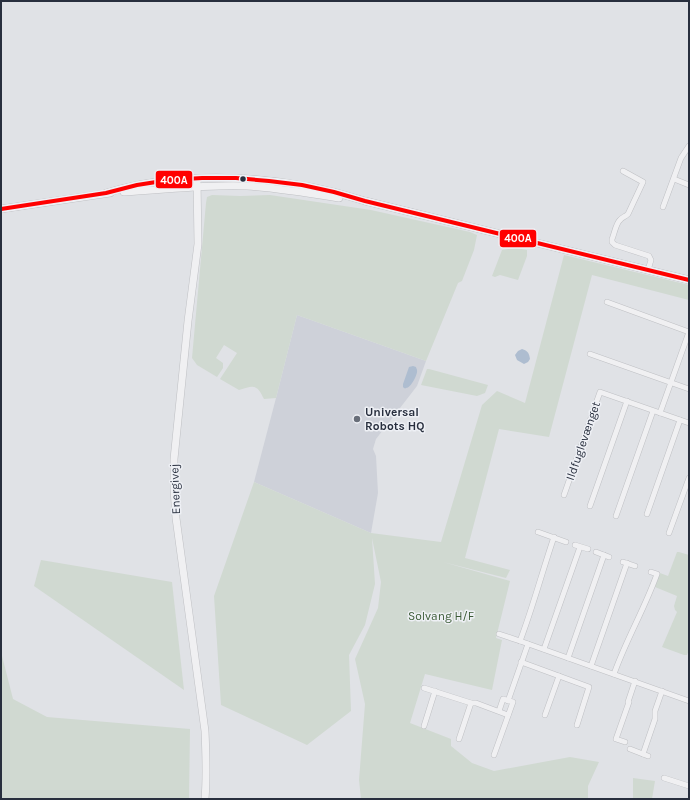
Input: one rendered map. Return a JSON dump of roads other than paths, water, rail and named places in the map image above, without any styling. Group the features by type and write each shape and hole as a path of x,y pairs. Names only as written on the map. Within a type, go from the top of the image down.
{"street":[{"path":"663,206 681,158 689,146"},
{"path":"623,171 643,182 628,214 617,224 612,242 615,245 649,256 651,260 648,270"},
{"path":"106,193 151,184 197,179 247,178 275,181 349,196 689,280"},
{"name":"Energivej","path":"197,179 198,244 174,459 174,489 176,518 205,731 207,760 205,799"},
{"path":"674,179 689,185"},
{"path":"197,187 200,184 208,182 308,187"},
{"path":"1,209 106,193 197,187 246,186 282,189 365,201"},
{"path":"607,302 689,332 660,413"},
{"path":"590,354 689,389"},
{"name":"Ildfuglevænget","path":"564,495 600,392 689,423"},
{"path":"590,506 627,401"},
{"path":"616,516 653,411"},
{"path":"647,514 680,420"},
{"path":"669,533 689,478"},
{"path":"538,532 566,542"},
{"path":"520,641 554,537"},
{"path":"544,649 578,546 588,549"},
{"path":"568,658 606,556 596,552"},
{"path":"591,666 625,562 635,566"},
{"path":"614,674 657,574 651,572"},
{"path":"499,634 689,701"},
{"path":"508,701 528,644"},
{"path":"521,662 589,687 577,725"},
{"path":"545,715 559,676"},
{"path":"625,742 616,739 630,702 628,702 635,681"},
{"path":"424,688 471,703 476,703 508,715"},
{"path":"424,726 435,691"},
{"path":"630,749 645,755 656,719 655,711 662,691"},
{"path":"494,755 513,702 503,699 499,711"},
{"path":"459,739 471,703"},
{"path":"664,778 689,786"}],"water":[{"path":"522,349 528,352 530,359 524,364 517,360 515,355"},
{"path":"409,367 416,367 417,370 414,380 410,386 404,388 403,384"}],"place":[{"name":"Universal Robots HQ","path":"357,419"}],"park label":[{"name":"Solvang H/F","path":"441,616"}]}
